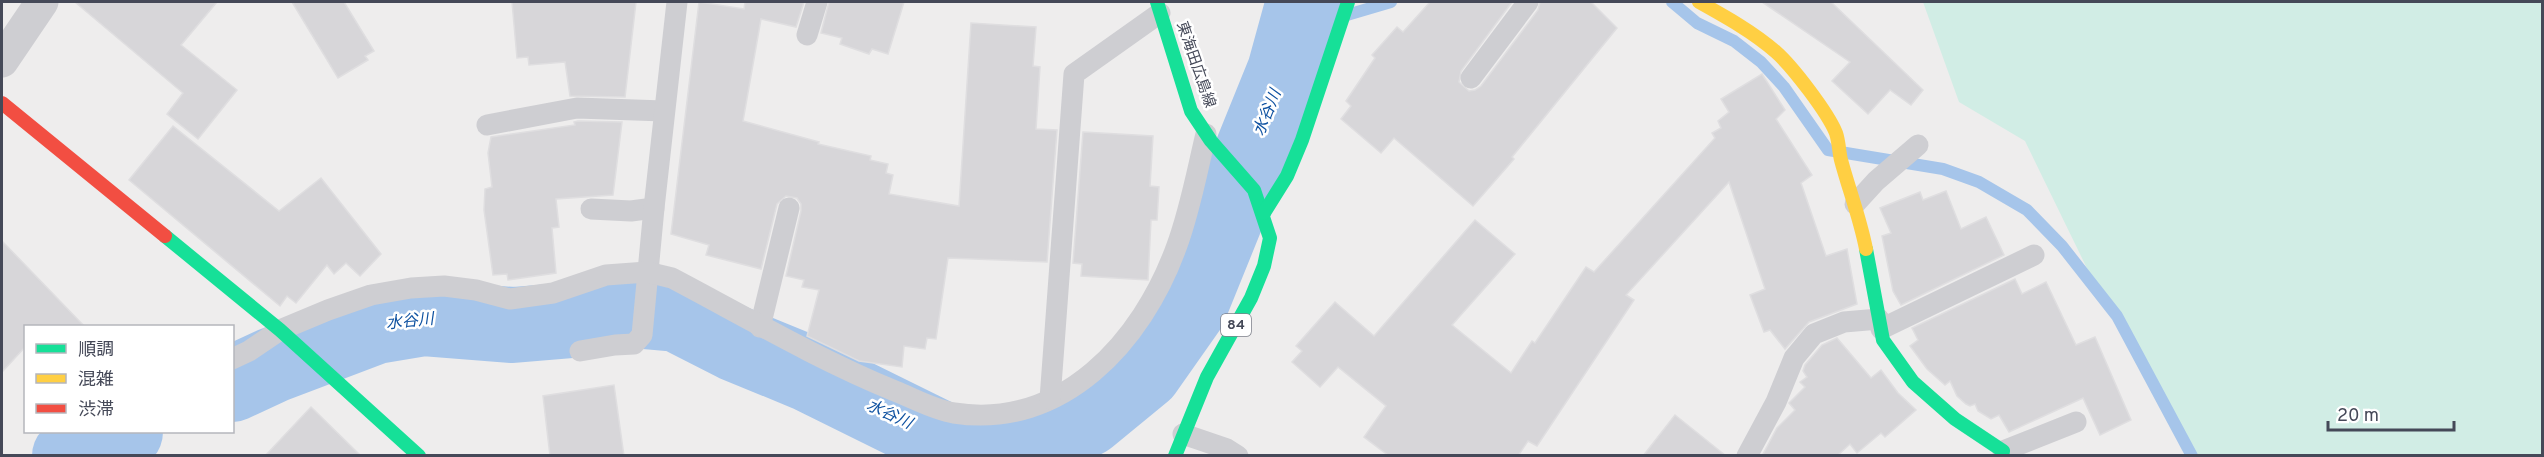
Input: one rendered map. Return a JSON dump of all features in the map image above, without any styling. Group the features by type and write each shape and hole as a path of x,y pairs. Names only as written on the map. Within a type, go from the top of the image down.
{"street":[{"path":"2,61 42,2"},
{"path":"1264,213 1287,176 1302,140 1348,2"},
{"path":"1699,2 1749,31 1795,72 1836,132 1841,160 1855,204 1883,340 1913,382 1955,418 1992,442 2003,454"},
{"name":"東海田広島線","path":"1159,7 1191,111 1209,137 1254,190 1264,213 1270,238 1264,266 1251,298 1207,377 1175,456"},
{"path":"2,103 284,333 419,456"}],"lane":[{"path":"580,351 634,344 642,335 677,2"},
{"path":"807,35 817,2"},
{"path":"1471,78 1528,2"},
{"path":"1050,399 1074,74 1159,7"},
{"path":"487,125 577,108 664,111"},
{"path":"234,358 284,333 371,295 411,288 444,286 476,290 510,299 553,293 606,275 647,272 672,278 841,369 953,413 983,414 1017,411 1072,388 1093,373 1119,348 1142,317 1176,248 1209,137"},
{"path":"1855,204 1876,181 1918,145"},
{"path":"591,209 631,211 654,208"},
{"path":"760,327 789,208"},
{"path":"1747,456 1776,402 1794,358 1814,334 1844,322 1880,324 2034,255"},
{"path":"2003,454 2076,422"},
{"path":"1183,434 1238,456"}],"green space":[{"path":"1923,2 2542,2 2542,455 2188,455 2099,293 2025,141 1959,102"}],"building":[{"path":"75,2 217,2 181,45 237,90 198,139 167,114 183,93"},
{"path":"292,2 344,2 374,51 365,56 368,60 338,78"},
{"path":"512,2 636,2 625,97 570,96 565,62 529,65 528,57 517,58"},
{"path":"699,2 744,9 745,2 804,2 796,27 761,19 743,121 819,142 818,144 871,156 870,160 888,164 886,173 893,175 889,194 959,206 971,23 1036,27 1033,66 1040,67 1036,129 1057,130 1047,262 948,258 936,339 927,338 925,349 904,346 902,367 859,361 807,336 819,290 802,287 804,280 786,276 801,211 801,204 797,198 786,196 777,204 761,269 706,255 709,245 671,234"},
{"path":"829,2 904,2 888,54 872,49 869,54 840,44 842,38 821,33"},
{"path":"1430,2 1512,2 1461,71 1459,82 1469,91 1481,86 1538,10 1540,2 1591,2 1617,28 1512,157 1514,159 1473,206 1394,138 1381,153 1341,119 1351,106 1346,101 1375,58 1372,55 1397,27 1403,32"},
{"path":"1762,2 1831,2 1923,90 1911,105 1890,90 1868,114 1832,81 1850,62"},
{"path":"1762,74 1785,110 1776,119 1812,175 1801,183 1826,256 1847,249 1857,304 1809,322 1785,349 1770,330 1764,332 1750,295 1765,289 1729,182 1626,295 1634,300 1537,446 1528,441 1518,456 1389,456 1364,437 1386,406 1338,367 1320,387 1292,362 1302,351 1296,346 1335,302 1374,336 1475,220 1515,254 1452,325 1511,373 1532,341 1535,343 1586,267 1594,272 1715,138 1712,133 1721,128 1718,121 1729,112 1721,99"},
{"path":"574,122 622,122 613,195 556,199 559,227 552,228 556,273 508,280 507,274 493,275 484,210 485,189 492,187 488,153 491,137 575,125"},
{"path":"173,126 279,211 321,178 381,254 360,276 346,263 334,274 327,265 296,303 287,296 280,306 129,180"},
{"path":"1083,132 1153,136 1150,186 1159,187 1157,220 1151,220 1148,280 1081,276 1082,264 1073,263"},
{"path":"1946,191 1961,229 1986,217 2004,255 1901,305 1893,291 1882,236 1891,233 1880,208 1920,192 1923,200"},
{"path":"2,241 83,325 24,325 24,348 2,372"},
{"path":"2015,279 2022,294 2046,282 2076,345 2095,337 2131,420 2100,435 2083,398 2009,432 1999,415 1991,419 1978,411 1975,404 1970,406 1966,404 1957,396 1950,381 1945,385 1927,369 1910,346 1918,340 1912,328"},
{"path":"1837,338 1871,378 1881,370 1898,393 1916,410 1885,437 1881,433 1857,453 1850,444 1837,456 1762,456 1777,428 1795,410 1789,403 1805,387 1800,382 1807,377 1803,371 1805,365 1822,345"},
{"path":"614,385 624,456 550,456 543,396"},
{"path":"311,407 361,456 265,456"},
{"path":"1675,415 1726,456 1643,456"}],"waterway":[{"name":"水谷川","path":"234,383 273,365 376,326 424,318 513,325 573,320 621,309 677,314 734,343 807,373 963,450 1000,452 1038,445 1088,418 1144,372 1189,308 1285,71 1304,2"},
{"path":"1296,30 1391,2"},
{"path":"1672,2 1697,23 1734,41 1761,62 1784,87 1828,150 1943,169 1979,182 2027,210 2062,246 2117,316 2192,456"},
{"name":"水谷川","path":"70,456 123,433"},
{"path":"955,456 963,450"}],"traffic: fast":[{"path":"1157,2 1191,111 1211,141 1254,190 1270,238 1264,266 1251,298 1207,377 1175,456"},
{"path":"1264,213 1287,176 1302,140 1348,2"},
{"path":"165,236 280,330 419,456"},
{"path":"1866,249 1883,340 1913,382 1955,419 2003,451 2002,456"}],"traffic: slow":[{"path":"1699,2 1749,31 1776,52 1818,103 1836,133 1841,160 1866,249"}],"traffic: jam":[{"path":"2,103 165,236"}]}
